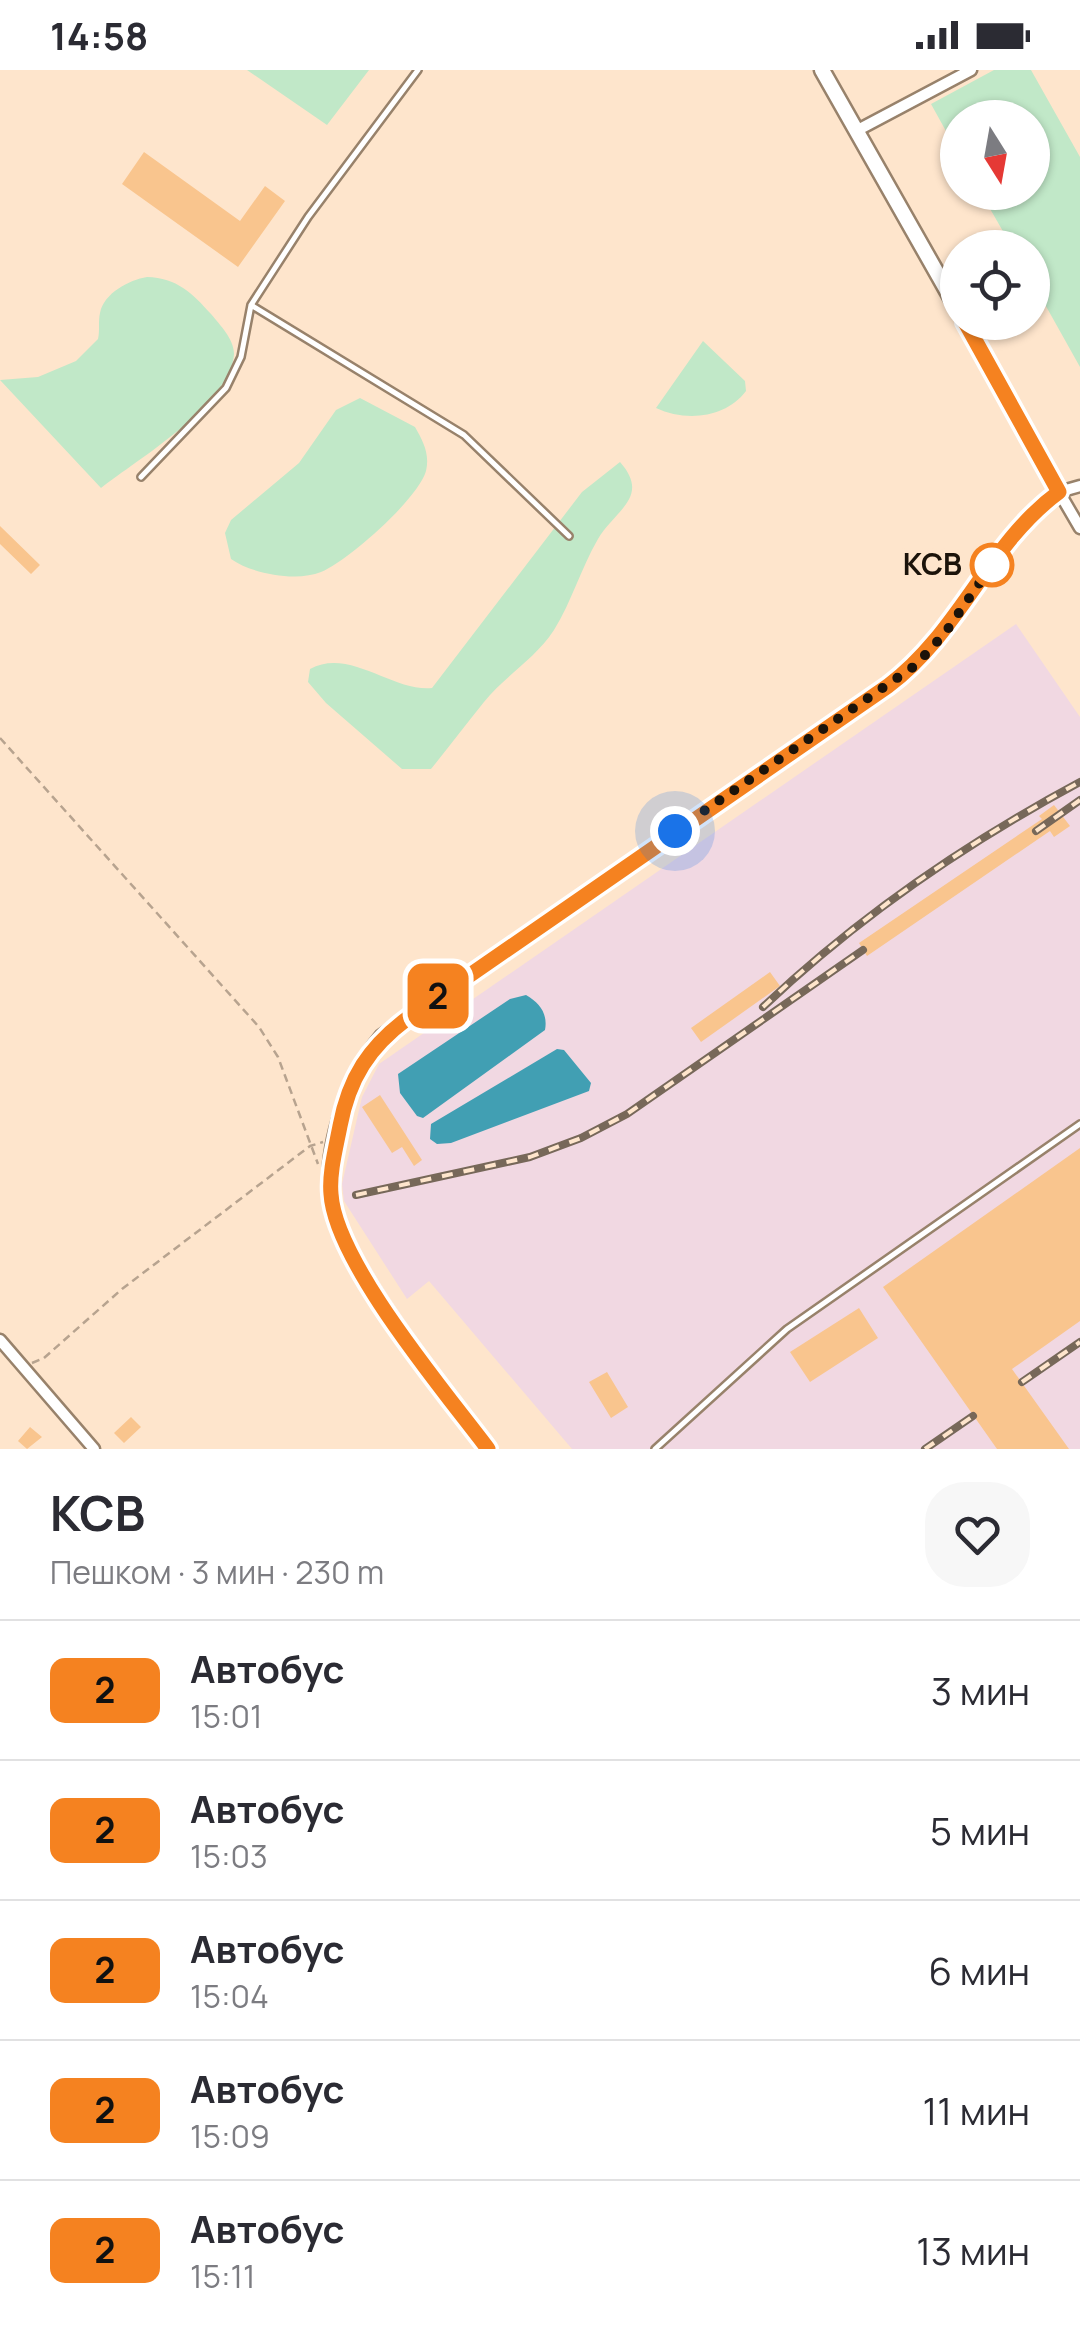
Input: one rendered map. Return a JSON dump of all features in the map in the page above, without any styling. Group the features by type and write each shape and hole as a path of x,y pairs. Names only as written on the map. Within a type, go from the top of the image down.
{"street":[{"path":"822,70 940,278"},
{"path":"856,131 971,70"},
{"path":"974,340 1080,528"},
{"path":"488,1449 411,1346 353,1256 330,1195 344,1108 356,1072 382,1037 916,665 945,633 1032,512 1059,492 1080,486"},
{"path":"0,1340 94,1449"}],"lane":[{"path":"142,478 226,388 240,357 252,304 308,216 418,70"},
{"path":"252,304 464,436 568,536"},
{"path":"655,1449 788,1329 1080,1124"}],"path":[{"path":"0,738 260,1027 278,1058 330,1195"},
{"path":"21,1368 44,1358 122,1289 310,1146"}],"shaded area":[{"path":"1016,624 1080,717 1080,1449 572,1449 429,1281 407,1299 344,1201 342,1184 362,1097 379,1064"}],"green space":[{"path":"247,70 369,70 327,125"},
{"path":"994,70 1031,70 1048,100 940,100 940,120 931,104"},
{"path":"1050,104 1080,157 1080,367 1050,313 1050,230 1002,230 991,210 1050,210"},
{"path":"147,277 167,280 190,293 226,332 234,354 229,373 200,411 101,488 0,380 38,377 76,361 98,339 100,313 106,299 125,284"},
{"path":"703,341 745,381 746,391 728,407 705,415 680,415 656,408"},
{"path":"360,398 415,427 421,437 426,471 410,497 364,543 321,572 275,575 231,559 225,533 231,520 299,463 336,410"},
{"path":"620,462 629,474 631,494 598,539 554,630 492,693 431,769 402,769 326,703 308,682 310,669 340,663 402,684 432,688 582,492"}],"water":[{"path":"526,995 542,1010 545,1030 423,1118 417,1116 400,1093 398,1074 510,999"},
{"path":"557,1049 564,1050 591,1083 589,1091 451,1143 437,1144 430,1139 431,1124"}],"building":[{"path":"144,152 240,221 265,186 285,201 238,267 122,184"},
{"path":"0,526 40,565 31,574 0,544"},
{"path":"1054,805 1070,826 1054,837 1050,831 867,956 859,943 1042,819 1039,816"},
{"path":"770,972 780,986 701,1042 691,1028"},
{"path":"380,1095 422,1160 414,1166 402,1147 392,1153 362,1107"},
{"path":"1080,1148 1080,1321 1012,1369 1069,1449 997,1449 883,1287"},
{"path":"859,1308 878,1338 810,1382 790,1352"},
{"path":"607,1372 628,1407 611,1418 589,1382"},
{"path":"131,1417 141,1427 124,1443 114,1433"},
{"path":"30,1427 42,1437 27,1449 18,1441"}],"railway":[{"path":"763,1007 836,943 914,884 996,830 1080,782"},
{"path":"1036,831 1080,800"},
{"path":"356,1195 530,1157 581,1138 627,1114 863,950"},
{"path":"1022,1382 1080,1342"},
{"path":"925,1449 973,1416"}],"bus line":[{"name":"2","path":"488,1449 411,1346 340,1229 330,1195 344,1108 356,1072 382,1037 614,872 888,686 932,650 1032,512 1059,492 975,340"}],"place":[{"name":"КСВ","path":"992,565"}],"route":[{"path":"675,831 916,665 945,633 992,565"}]}
